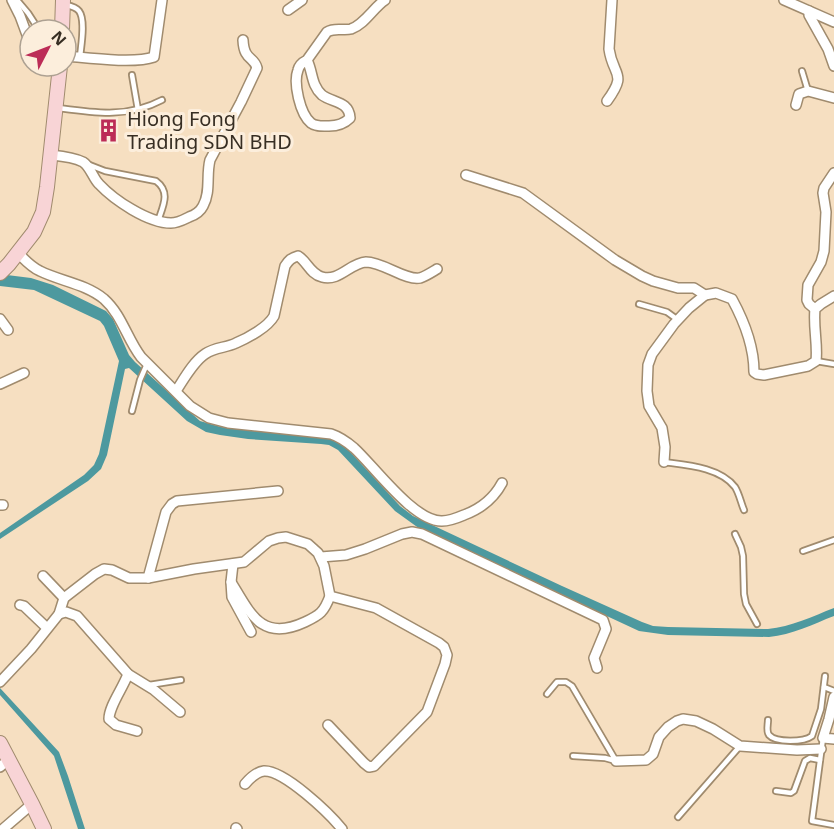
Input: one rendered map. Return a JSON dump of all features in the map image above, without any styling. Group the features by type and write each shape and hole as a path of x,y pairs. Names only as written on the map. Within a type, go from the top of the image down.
{"main road":[{"path":"62,18 63,2"},
{"path":"6,263 34,231 44,212 59,78"},
{"path":"0,743 4,763 32,804 44,829"}],"street":[{"path":"12,0 21,18"},
{"path":"80,57 123,60 154,57 162,0"},
{"path":"288,10 302,0"},
{"path":"307,60 316,88 324,96 346,106 350,118 345,123 335,126 314,125 303,114 297,94 297,70 330,29 353,28 364,21 384,0"},
{"path":"607,101 617,87 618,77 609,49 612,0"},
{"path":"784,0 834,22"},
{"path":"809,11 834,66"},
{"path":"51,155 85,162 96,182 141,214 158,221 173,223 195,215 202,208 207,195 210,160 257,68 256,63 245,54 243,40"},
{"path":"796,105 799,94 808,91 834,98"},
{"path":"815,309 808,304 807,285 824,252 826,212 823,193 834,173"},
{"path":"466,174 523,193 615,260 642,276 678,288 694,288 705,295"},
{"path":"176,391 203,355 212,349 235,344 270,322 274,315 285,266 293,257 298,255 302,257 313,272 324,278 340,275 358,263 364,262 374,262 412,278 419,278 437,269"},
{"path":"6,263 38,271 91,291 103,298 118,315 146,366 190,406 209,418 228,423 331,434 342,438 409,504 418,512 434,520 443,521 472,512 493,496 502,483"},
{"path":"664,462 665,447 662,428 649,406 646,392 648,365 652,354 678,320 705,295 716,293 732,299 743,320 754,361 754,372 764,375 808,366 816,361 815,309 834,296"},
{"path":"0,319 8,330"},
{"path":"0,384 24,374"},
{"path":"148,578 166,512 172,504 177,501 278,491"},
{"path":"321,557 346,555 402,534 412,532 422,534 603,620 606,629 594,658 597,668"},
{"path":"1,679 31,649 58,614 64,598 104,569 129,578 148,578 233,564 244,562 269,541 286,537 308,544 321,557 330,596 320,615 296,626 279,630 264,626 251,614 231,582"},
{"path":"233,564 232,597 251,632"},
{"path":"43,576 64,598"},
{"path":"328,725 369,767 374,766 427,712 446,664 447,655 444,647 429,636 376,608 330,596"},
{"path":"20,605 24,606 47,628"},
{"path":"58,614 66,612 77,616 128,675 147,685 180,712"},
{"path":"128,675 110,709 109,719 116,725 137,731"},
{"path":"834,697 823,738 834,740"},
{"path":"616,761 649,758 653,754 659,737 668,727 683,719 696,721 713,729 740,746 797,750 821,749"},
{"path":"245,784 258,772 265,771 280,775 309,796 342,829"},
{"path":"3,829 32,804"}],"lane":[{"path":"17,0 31,18"},
{"path":"63,2 81,12 83,20 80,57"},
{"path":"802,71 808,91"},
{"path":"132,75 138,110"},
{"path":"56,107 93,112 126,112 148,108 162,100"},
{"path":"85,162 105,171 156,181 162,185 164,202 158,221"},
{"path":"639,304 667,312 678,320"},
{"path":"816,361 834,364"},
{"path":"132,411 146,366"},
{"path":"664,462 714,472 726,479 735,488 744,510"},
{"path":"735,534 743,556 746,604 757,624"},
{"path":"802,551 834,540"},
{"path":"768,720 768,732 776,739 800,741 812,736 821,709 825,676"},
{"path":"147,685 181,680"},
{"path":"547,694 557,682 566,682 572,686 616,761"},
{"path":"824,687 834,691"},
{"path":"810,829 823,738"},
{"path":"678,817 740,746"},
{"path":"573,756 616,761"},
{"path":"776,791 791,793 794,791 805,760 810,758 820,760"},
{"path":"812,821 834,825"}],"water":[{"path":"0,271 7,275 31,278 53,285 106,311 113,319 129,355 200,421 221,427 336,440 343,444 400,506 413,516 642,622 653,626 668,627 768,629 793,624 834,608 834,616 794,632 769,637 668,635 639,631 420,529 395,511 338,450 329,445 248,439 206,432 187,421 129,368 125,369 107,455 101,469 88,481 0,539 0,533 84,475 94,465 99,454 119,361 100,321 34,290 0,286"},
{"path":"0,688 59,752 85,829 78,829 54,756 0,695"}],"place":[{"name":"Hiong Fong Trading SDN BHD","path":"109,130"}]}
